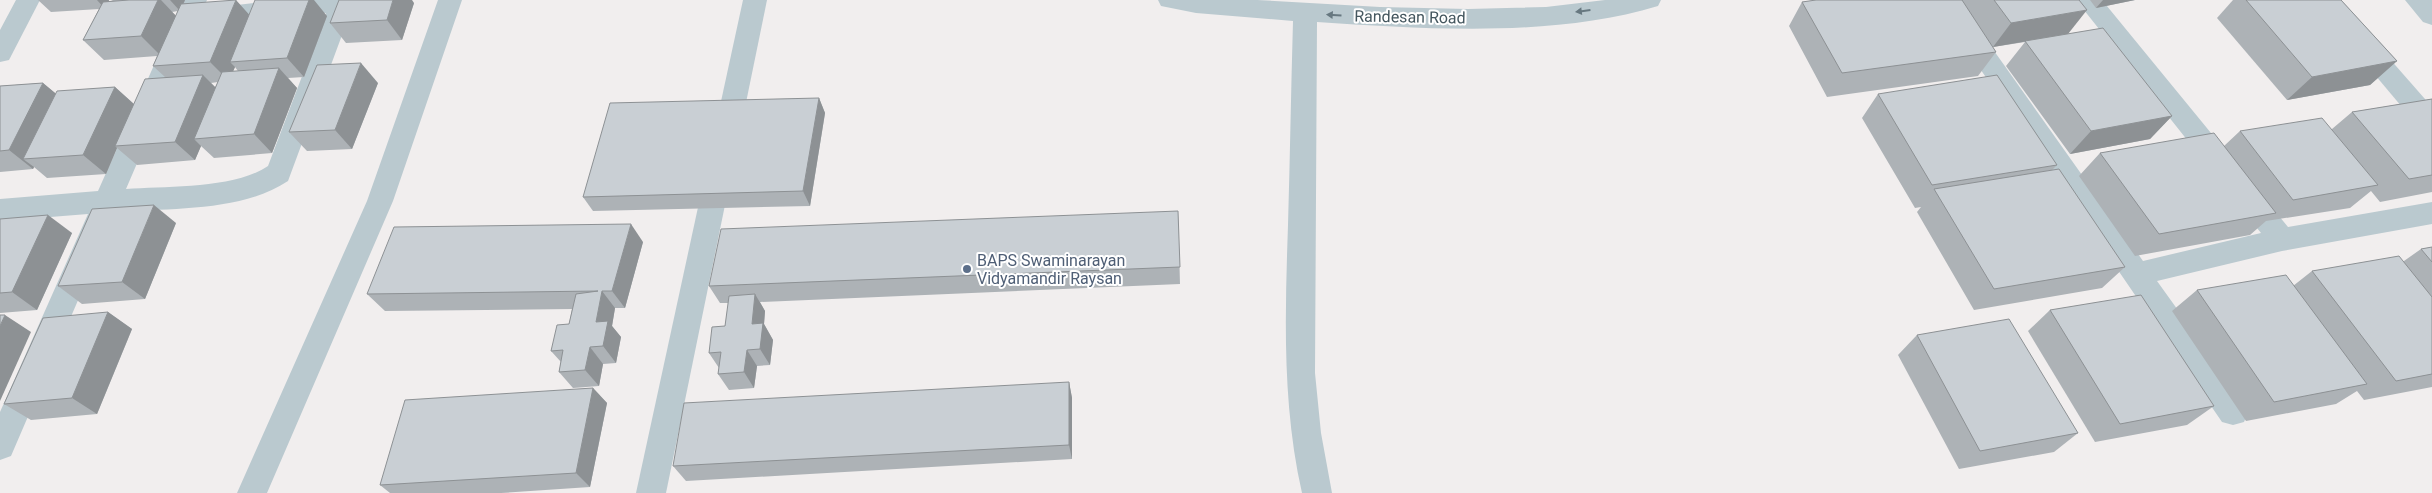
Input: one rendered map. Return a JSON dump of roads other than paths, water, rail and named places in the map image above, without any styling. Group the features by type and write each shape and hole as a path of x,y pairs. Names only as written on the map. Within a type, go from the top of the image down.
{"street":[{"path":"0,53 28,0"},
{"path":"252,493 380,201 450,0"},
{"path":"651,493 755,0"},
{"name":"Randesan Road","path":"1170,0 1196,4 1364,17 1511,19 1623,7 1648,0"},
{"path":"1945,0 2233,412"},
{"path":"2088,0 2282,240"},
{"path":"2324,0 2432,125"},
{"path":"2417,0 2432,16"},
{"path":"0,210 105,202 245,190 265,183 279,173 342,2 192,9 105,202 0,446"},
{"path":"1305,13 1300,346 1305,433 1308,458 1317,493"},
{"path":"2136,274 2282,240 2432,212"}],"place":[{"name":"BAPS Swaminarayan Vidyamandir Raysan","path":"967,269"}]}
